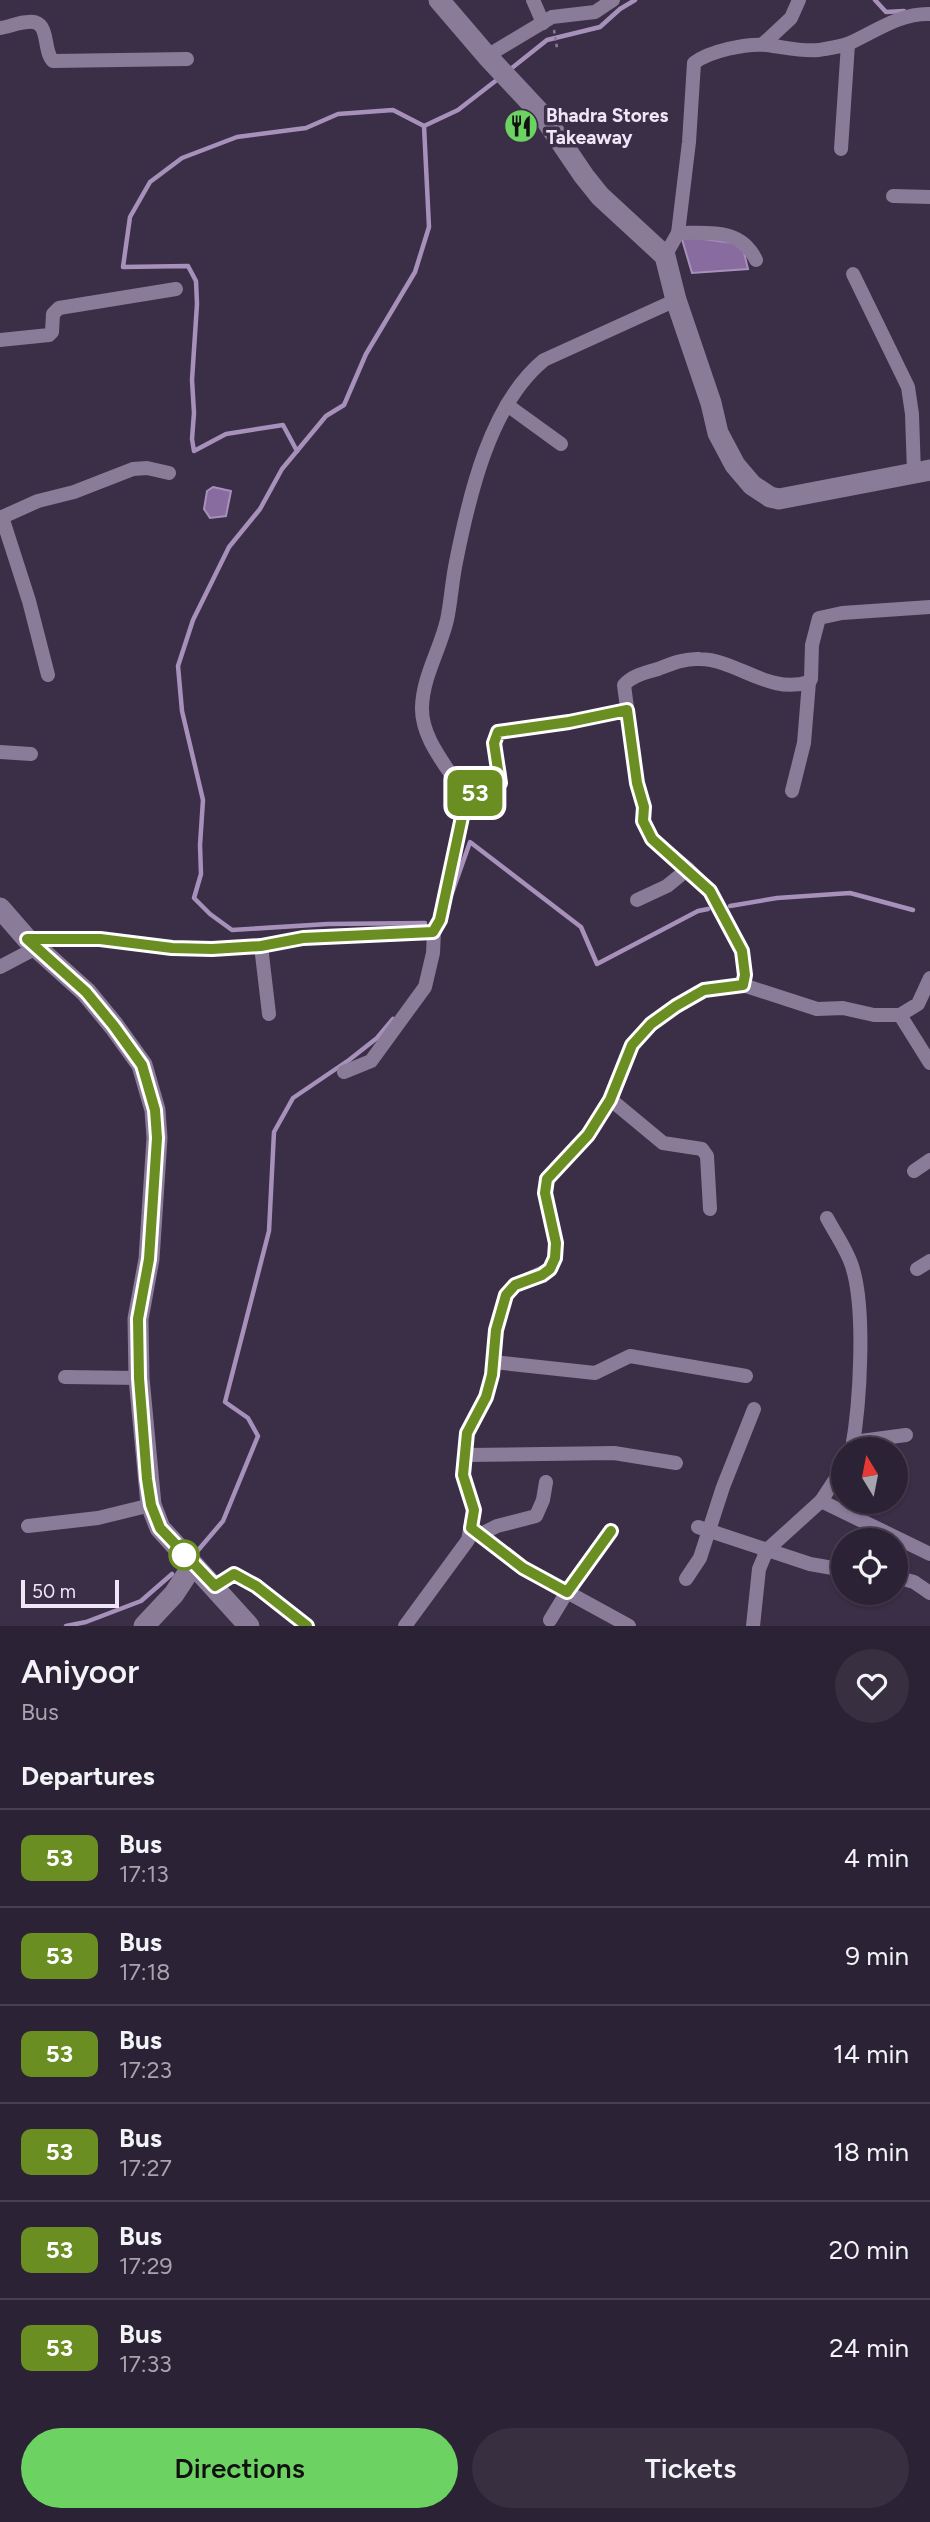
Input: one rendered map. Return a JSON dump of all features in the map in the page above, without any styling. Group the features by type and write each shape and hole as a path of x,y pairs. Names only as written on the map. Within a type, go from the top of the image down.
{"main road":[{"path":"439,0 544,117 600,196 665,256 718,433 735,465 760,492 779,499 922,472"},
{"path":"0,908 32,943 86,992 142,1065 155,1110 157,1138 149,1259 138,1319 139,1378 151,1505 160,1528 215,1586 248,1626"},
{"path":"145,1626 174,1594 193,1564"}],"street":[{"path":"533,0 549,27"},
{"path":"500,69 549,27 552,17 596,12 613,0"},
{"path":"763,44 791,18 799,0"},
{"path":"665,256 678,233 689,142 694,63 703,56 725,49 763,44 789,50 816,50 848,44 881,25 920,13 930,13"},
{"path":"0,28 31,21 40,24 45,32 49,57 54,61 187,59"},
{"path":"841,149 848,44"},
{"path":"893,196 930,197"},
{"path":"678,233 729,235 750,248 756,260"},
{"path":"853,274 908,387 922,472"},
{"path":"0,340 49,335 52,332 53,314 59,307 176,289"},
{"path":"344,1073 371,1061 425,987 433,953 433,932 440,920 462,817 462,795 431,743 425,729 422,708 426,677 446,622 468,508 487,449 506,405 529,372 544,359 676,300"},
{"path":"506,405 561,444"},
{"path":"48,675 29,601 1,517 38,501 67,494 133,469 147,468 169,473"},
{"path":"792,791 804,743 812,645 819,618 842,613 930,607"},
{"path":"743,985 745,975 742,951 710,891 652,839 643,821 644,807 637,783 624,685 630,678 685,660 709,660 758,679 791,686 809,682"},
{"path":"462,795 499,786 501,778 494,743 498,732 627,710"},
{"path":"0,752 31,754"},
{"path":"637,900 667,886 688,869"},
{"path":"0,967 32,943 100,939 172,948 212,949 261,946 303,938 433,932"},
{"path":"261,946 269,1014"},
{"path":"629,1626 523,1568 475,1531 474,1510 463,1475 467,1433 486,1397 496,1330 506,1295 515,1285 542,1275 550,1269 555,1258 556,1243 545,1193 547,1179 588,1135 610,1100 632,1045 651,1024 704,990 743,985 817,1009 843,1008 874,1015 900,1015 918,1004 930,978"},
{"path":"900,1015 930,1063"},
{"path":"610,1100 663,1143 702,1149 706,1156 710,1209"},
{"path":"914,1171 930,1160"},
{"path":"827,1218 852,1266 858,1302 854,1437"},
{"path":"493,1362 595,1373 629,1356 746,1376"},
{"path":"65,1377 139,1378"},
{"path":"686,1579 700,1558 704,1528 754,1409"},
{"path":"896,1437 906,1435"},
{"path":"465,1455 614,1453 676,1463"},
{"path":"405,1626 475,1531 536,1516 543,1500 546,1482"},
{"path":"753,1626 759,1569 767,1550 821,1501 831,1485"},
{"path":"821,1501 930,1554"},
{"path":"28,1526 98,1518 151,1505"},
{"path":"704,1528 810,1564 831,1568"},
{"path":"550,1620 611,1531"},
{"path":"215,1586 234,1574 256,1586 307,1626"},
{"path":"908,1580 930,1594"}],"path":[{"path":"549,27 557,48"}],"shaded area":[{"path":"681,236 733,243 743,248 748,269 692,273"},
{"path":"213,487 231,491 226,516 210,518 204,509 207,491"}],"waterway":[{"path":"508,71 547,40 600,27 635,0"},
{"path":"875,0 886,12 904,11"},
{"path":"425,923 328,924 232,930 194,898 201,874 203,800 182,711 178,666 193,620 229,547 260,509 282,469 326,416 344,405 366,354 415,272 429,227 424,126 458,110 498,79"},
{"path":"297,451 283,425 226,434 194,451 192,380 196,281 188,266 123,267 130,217 150,182 182,158 237,137 306,128 338,114 393,110 424,126"},
{"path":"452,893 470,842 581,927 597,964 698,911 708,909"},
{"path":"730,906 777,898 850,893 913,910"},
{"path":"194,1555 223,1521 258,1436 248,1418 225,1402 269,1231 274,1132 293,1098 377,1038 393,1019"},
{"path":"66,1626 86,1622 141,1601 172,1574"}],"bus line":[{"name":"53","path":"307,1626 256,1586 234,1574 215,1586 160,1528 151,1505 147,1479 139,1378 138,1319 149,1259 156,1174 155,1110 142,1065 114,1026 86,992 27,939 100,939 172,948 212,949 261,946 303,938 433,932 440,920 462,817 462,795 495,788 500,783 494,743 498,732 627,710 637,783 644,807 643,821 652,839 710,891 742,951 745,975 743,985 704,990 651,1024 632,1045 610,1100 588,1135 547,1179 545,1193 556,1243 555,1258 550,1269 542,1275 515,1285 506,1295 496,1330 492,1375 486,1397 467,1433 463,1475 474,1510 471,1528 523,1568 567,1592 611,1531"}],"place":[{"name":"Bhadra Stores Takeaway","path":"521,126"}]}
